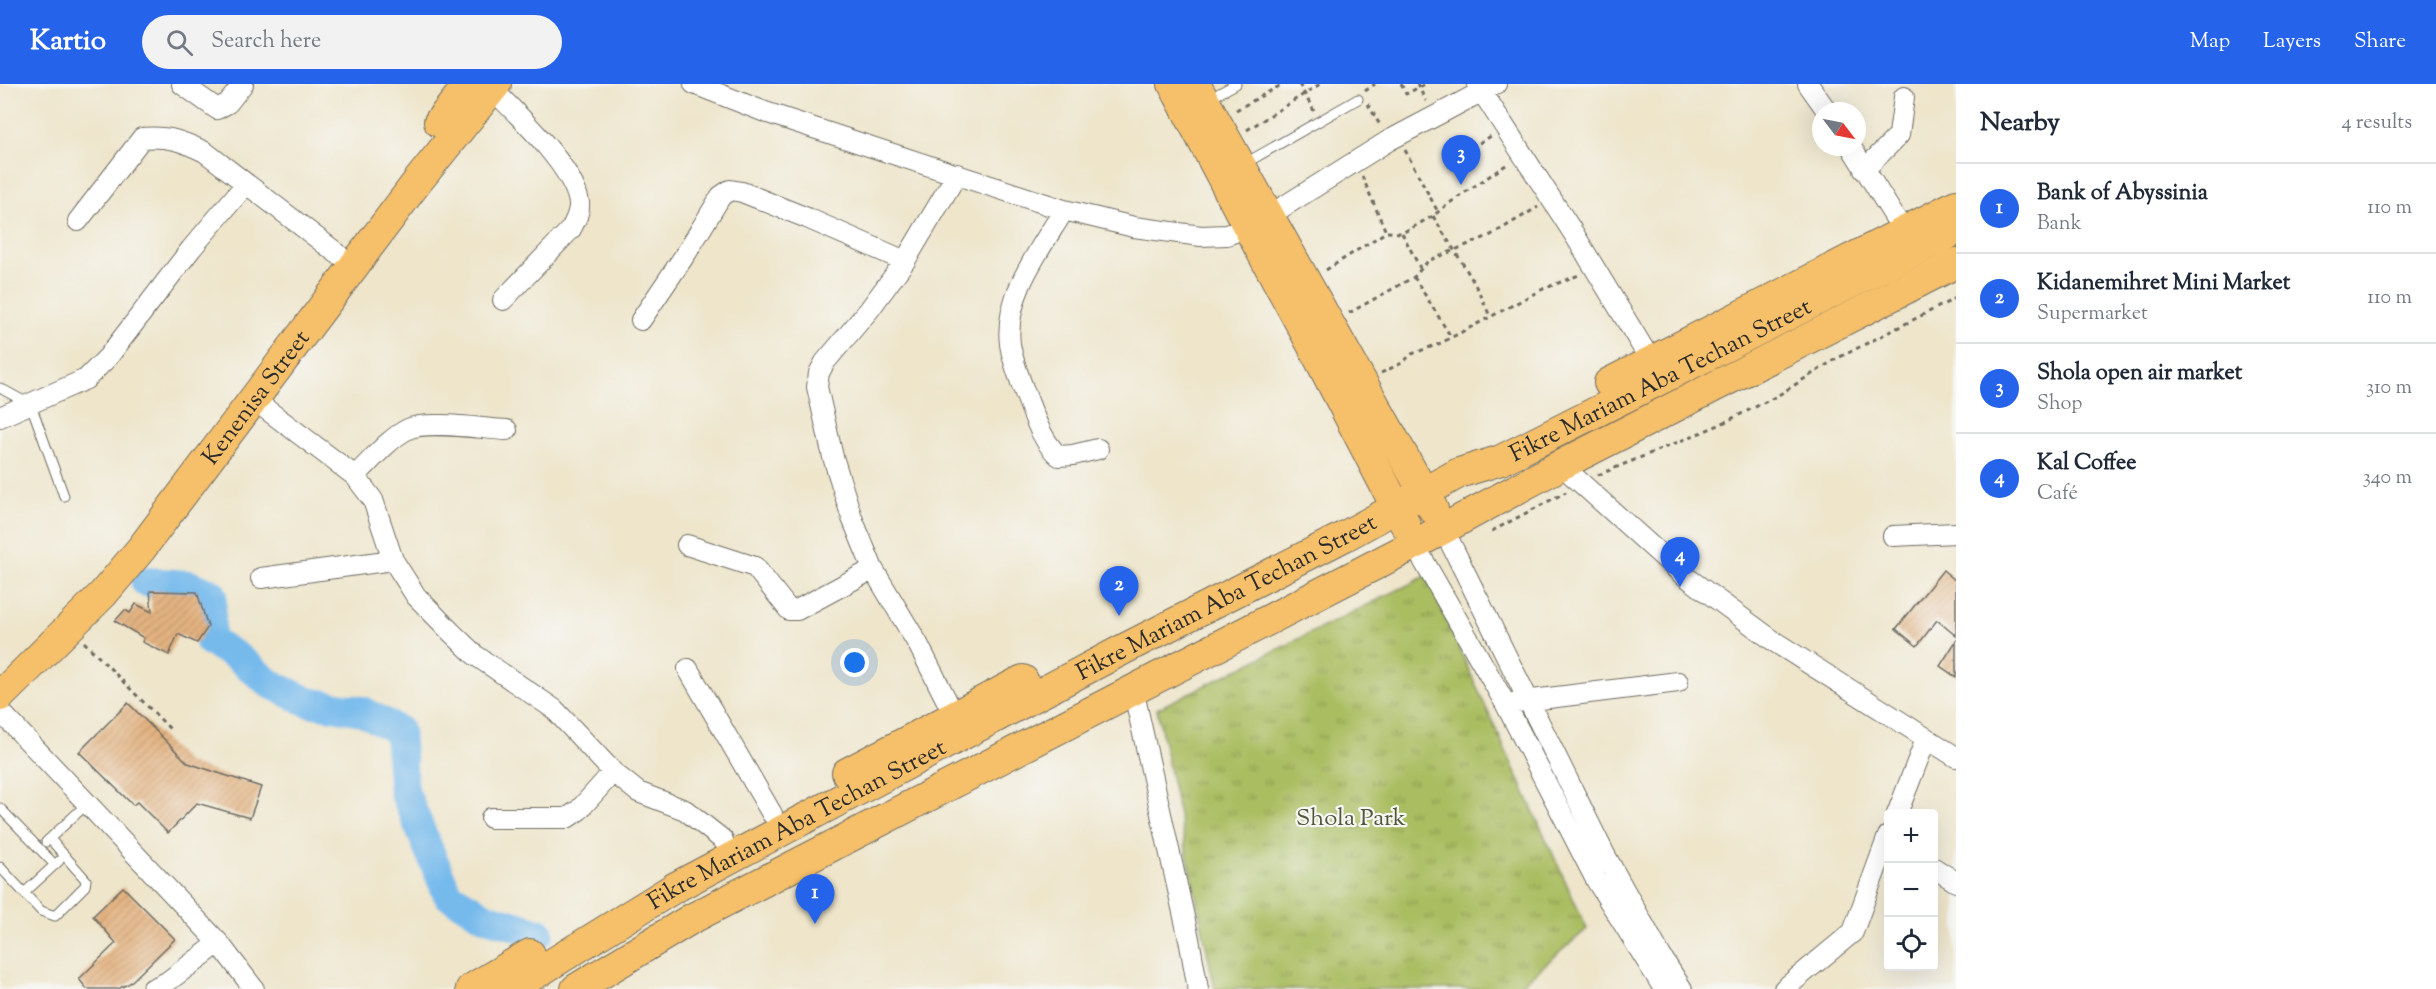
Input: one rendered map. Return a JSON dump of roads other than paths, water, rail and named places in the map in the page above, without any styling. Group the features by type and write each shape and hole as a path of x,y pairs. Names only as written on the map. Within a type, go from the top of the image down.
{"main road":[{"path":"1173,84 1425,493 1443,528"},
{"name":"Kenenisa Street","path":"0,671 92,577 132,529 338,254 485,86"},
{"path":"1210,99 1241,165 1259,221 1310,341 1414,544"},
{"name":"Kenenisa Street","path":"0,696 103,594 141,549 254,400 435,143"},
{"path":"1459,473 1494,444 1651,361 1906,243 1956,205"},
{"name":"Fikre Mariam Aba Techan Street","path":"511,989 674,888 1459,473 1500,460 1906,243 1956,230"},
{"path":"1906,243 1922,280"},
{"name":"Fikre Mariam Aba Techan Street","path":"576,989 691,919 1443,528 1571,474 1956,263"},
{"path":"471,989 723,840 954,715 1284,549 1318,549"},
{"path":"674,888 691,919"}],"street":[{"path":"184,84 217,109 228,104 243,84"},
{"path":"694,84 765,112 1064,210 1134,227 1201,236 1227,235 1259,221 1354,161 1485,86 1504,127 1651,361"},
{"path":"1808,84 1821,102"},
{"path":"485,86 531,127 557,160 579,202 578,216 571,229 503,300"},
{"path":"1864,170 1899,135 1904,97"},
{"path":"78,221 142,138 163,137 180,140 205,152 338,254"},
{"path":"1856,156 1906,243"},
{"path":"954,715 918,644 873,569 852,518 833,457 817,387 819,373 825,362 869,310 905,261 957,174"},
{"path":"0,417 86,379 108,357 191,249 246,184"},
{"path":"641,320 721,196 730,190 742,192 807,218 905,261"},
{"path":"1064,210 1028,270 1015,301 1009,320 1010,344 1031,409 1052,450 1059,456 1098,449"},
{"path":"254,400 355,476 373,500 393,560 416,596 474,655 554,709 613,772 638,792 685,810 723,840"},
{"path":"355,476 388,444 408,429 423,424 507,430"},
{"path":"1571,474 1681,573 1775,642 1956,757"},
{"path":"1443,528 1604,853 1660,956 1682,989"},
{"path":"1893,536 1956,533"},
{"path":"1414,544 1505,703 1596,880 1664,989"},
{"path":"687,545 755,567 789,610 796,610 873,569"},
{"path":"261,578 393,560"},
{"path":"688,669 772,814"},
{"path":"1505,703 1678,681"},
{"path":"1133,689 1189,939 1197,989"},
{"path":"0,711 219,943 254,989"},
{"path":"1899,809 1926,738"},
{"path":"491,818 567,818 579,810 613,772"},
{"path":"1784,989 1853,932 1884,849"},
{"path":"1938,870 1956,882"},
{"path":"152,989 167,982 219,943"}],"lane":[{"path":"1210,99 1236,84"},
{"path":"1241,165 1358,99"},
{"path":"0,388 30,405 64,496"},
{"path":"40,847 88,803"},
{"path":"0,808 55,865"},
{"path":"0,867 41,911 55,916 85,886 86,880 50,838"},
{"path":"24,893 65,856"}],"waterway":[{"path":"146,582 189,585 212,594 210,641 236,656 269,683 308,702 362,711 399,731 404,791 448,895 486,917 539,933"}],"place":[{"name":"Shola open air market","path":"1461,185"},
{"name":"Kal Coffee","path":"1680,587"},
{"name":"Kidanemihret Mini Market","path":"1119,616"},
{"name":"Bank of Abyssinia","path":"815,924"}],"park label":[{"name":"Shola Park","path":"1351,817"}]}
